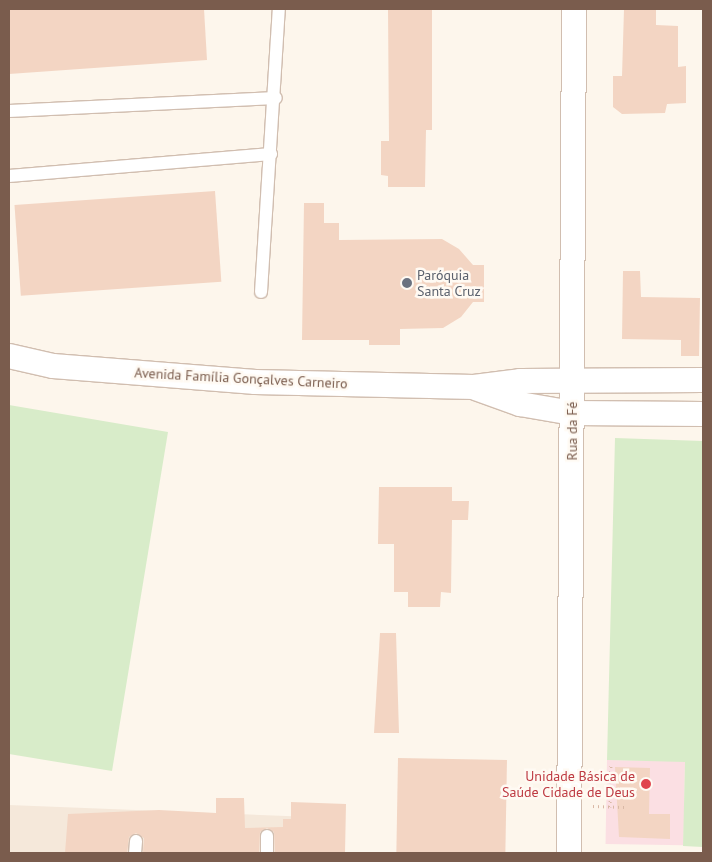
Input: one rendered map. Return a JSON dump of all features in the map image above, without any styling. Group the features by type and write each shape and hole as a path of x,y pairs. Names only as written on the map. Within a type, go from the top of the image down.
{"street":[{"name":"Rua da Fé","path":"569,853 574,9"},
{"name":"Avenida Família Gonçalves Carneiro","path":"9,356 53,366 246,381 474,387 520,381 703,380"},
{"name":"Avenida Família Gonçalves Carneiro","path":"474,387 520,404 572,413 703,414"}],"lane":[{"path":"260,292 276,98 279,9"},
{"path":"9,111 276,98"},
{"path":"9,176 272,154"},
{"path":"267,836 267,853"}],"path":[{"path":"610,807 611,763"},
{"path":"570,806 624,807"}],"shaded area":[{"name":"Unidade Básica de Saúde Cidade de Deus","path":"607,760 685,761 684,845 606,844"},
{"path":"9,805 337,818 338,853 9,853"}],"green space":[{"path":"9,405 168,432 112,771 9,754"},
{"path":"615,438 703,441 703,847 683,846 685,762 607,760"}],"building":[{"path":"9,9 204,9 207,60 9,74"},
{"path":"388,9 432,9 432,130 426,130 425,187 388,187 388,176 381,175 381,141 389,141"},
{"path":"624,9 656,9 656,25 678,26 678,67 686,66 686,103 667,104 665,113 622,114 613,107 613,76 622,76"},
{"path":"215,191 221,282 21,296 14,205"},
{"name":"Paróquia Santa Cruz","path":"304,203 324,203 324,223 339,223 339,240 442,239 459,249 473,265 484,265 484,302 473,302 461,317 443,328 400,329 400,345 369,345 369,340 302,340"},
{"path":"623,271 640,271 641,297 700,298 699,356 681,356 681,340 622,339"},
{"path":"379,487 452,487 452,501 469,501 468,520 452,520 451,593 441,592 440,607 408,607 408,592 394,592 394,544 378,544"},
{"path":"380,633 396,633 399,733 374,733"},
{"path":"398,758 507,760 505,853 396,853"},
{"path":"615,767 650,768 649,814 670,814 670,839 619,837"},
{"path":"216,798 244,798 245,828 283,827 283,819 291,819 291,802 346,804 345,853 275,853 274,832 267,828 260,832 259,853 143,853 144,838 136,833 129,837 127,853 65,853 68,814 159,810 216,813"}],"place":[{"name":"Paróquia Santa Cruz","path":"407,283"},
{"name":"Unidade Básica de Saúde Cidade de Deus","path":"646,784"}]}
